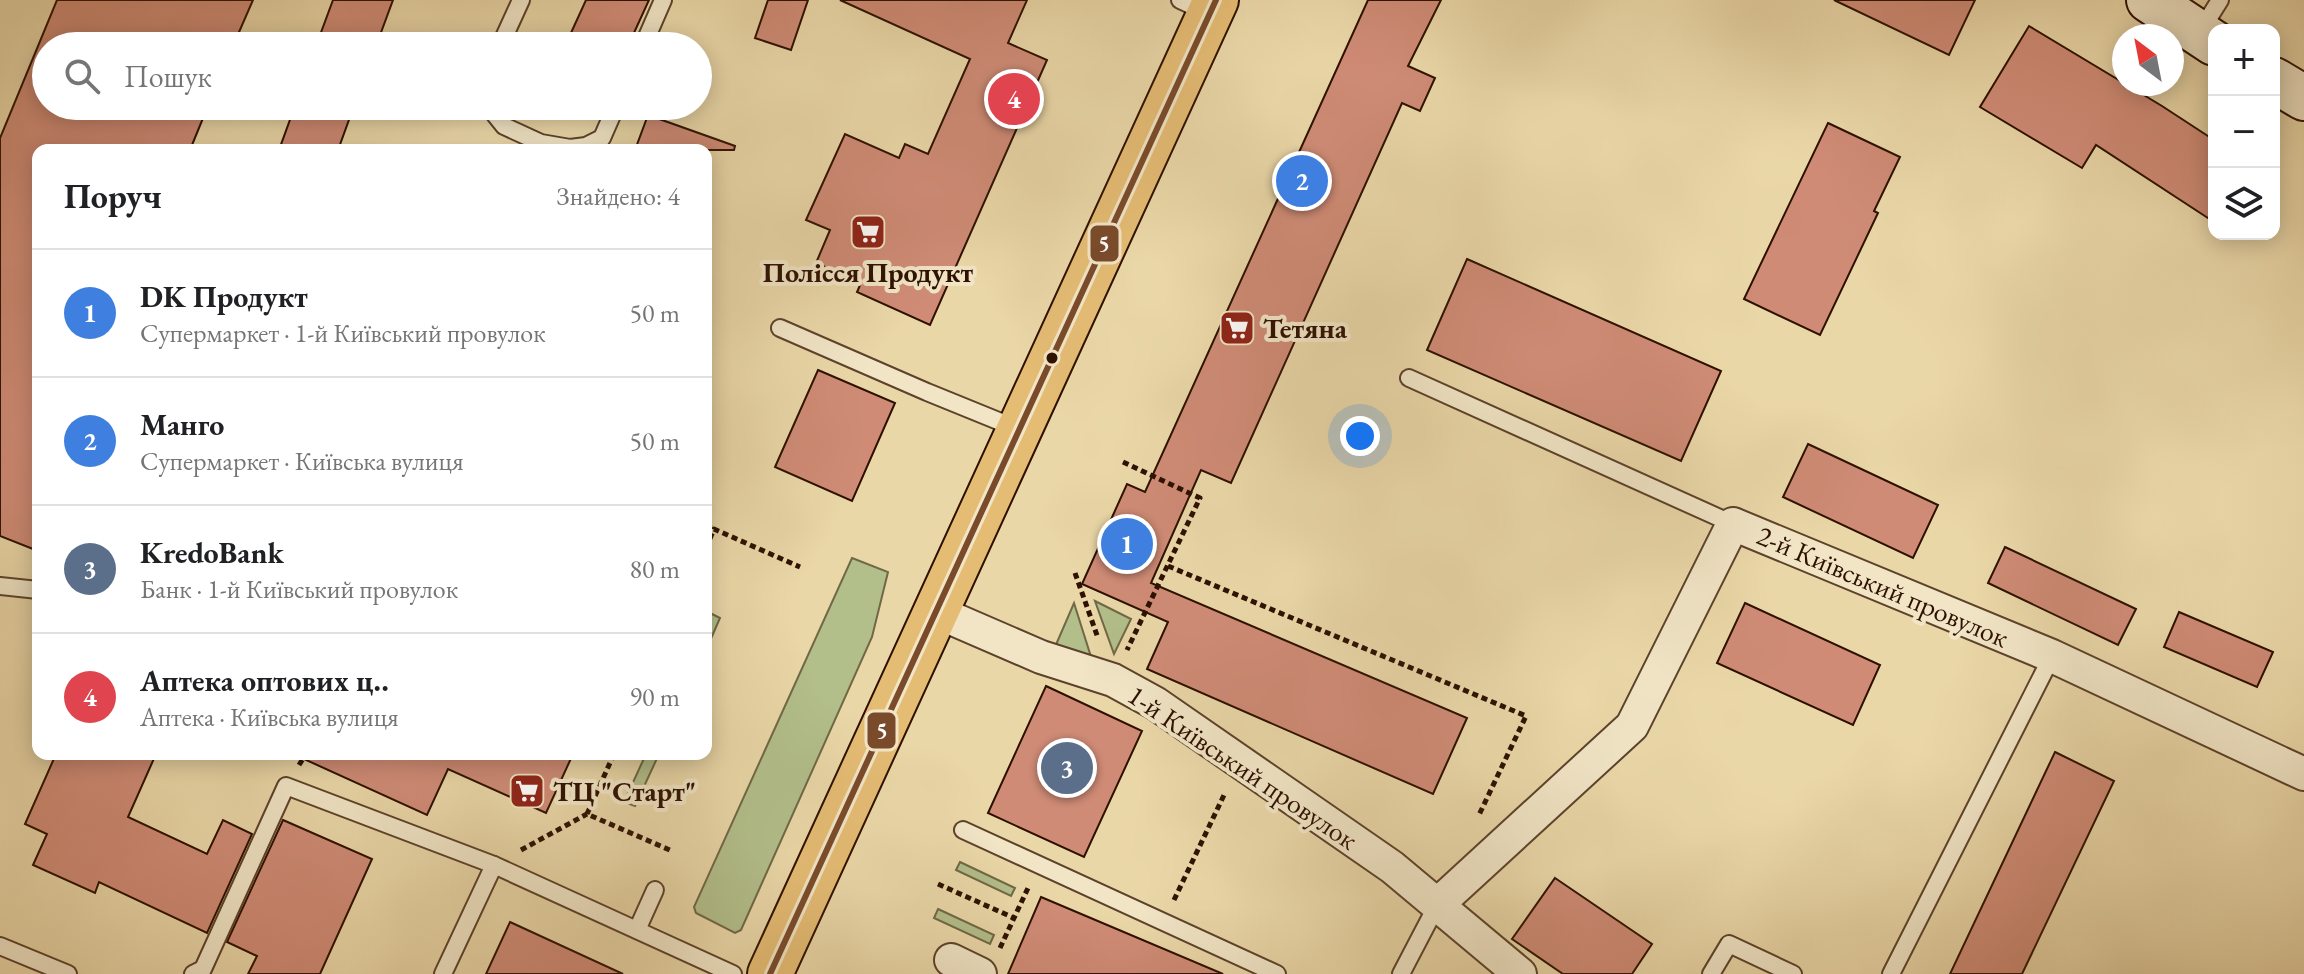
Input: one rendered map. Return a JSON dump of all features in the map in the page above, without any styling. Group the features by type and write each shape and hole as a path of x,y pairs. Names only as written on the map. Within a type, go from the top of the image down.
{"main road":[{"path":"770,974 1020,429 1202,5"}],"street":[{"path":"2149,0 2209,24"},
{"path":"2280,84 2304,98"},
{"name":"2-й Київський провулок","path":"1437,905 1632,726 1733,524 2052,656 2304,774"},
{"name":"1-й Київський провулок","path":"937,612 1041,657 1113,680 1155,703 1392,867 1520,974"}],"lane":[{"path":"506,32 521,0"},
{"path":"649,32 663,0"},
{"path":"499,120 504,126 547,144"},
{"path":"590,144 602,138 610,120"},
{"path":"780,328 1020,429"},
{"path":"1409,378 1733,524"},
{"path":"0,586 32,589"},
{"path":"1891,974 2052,656"},
{"path":"193,974 203,969 286,786 494,865 733,974"},
{"path":"963,830 1277,974"},
{"path":"443,974 494,865"},
{"path":"637,930 655,890"},
{"path":"1401,974 1437,905"},
{"path":"1711,974 1729,944 1793,974"},
{"path":"0,946 68,974"}],"path":[{"path":"1113,680 1200,498 1123,462"},
{"path":"712,534 714,529 800,567"},
{"path":"1168,566 1526,716 1475,824"},
{"path":"1075,573 1113,680"},
{"path":"494,865 587,814 611,760"},
{"path":"1164,922 1240,762"},
{"path":"587,814 672,851"},
{"path":"975,965 1014,918 1039,865"},
{"path":"938,884 1014,918"}],"green space":[{"path":"852,558 888,572 872,637 741,930 735,933 696,913 694,907"},
{"path":"1095,601 1131,619 1114,654"},
{"path":"1074,603 1092,660 1055,647"},
{"path":"712,614 720,618 712,636"},
{"path":"643,760 656,760 635,806 624,802"},
{"path":"960,862 1015,888 1011,896 956,870"},
{"path":"938,909 994,935 990,944 934,918"}],"building":[{"path":"57,0 253,0 239,32 44,32"},
{"path":"333,0 393,0 381,32 321,32"},
{"path":"586,0 649,0 634,32 571,32"},
{"path":"768,0 808,0 791,50 755,38"},
{"path":"840,0 1027,0 1008,43 1047,60 930,325 857,292 861,283 816,263 830,230 806,220 845,134 899,158 905,144 928,154 970,59"},
{"path":"1368,0 1441,0 1408,66 1435,78 1420,111 1402,103 1231,483 1201,470 1151,583 1467,718 1433,794 1147,669 1168,622 1082,584 1127,484 1145,492"},
{"path":"1834,0 1975,0 1949,55"},
{"path":"2029,26 2112,76 2112,96 2145,96 2208,136 2208,218 2096,145 2082,168 1980,107"},
{"path":"32,61 32,120 202,120 192,144 32,144 32,549 0,536 0,138"},
{"path":"290,120 349,120 340,144 281,144"},
{"path":"646,120 662,120 735,146 734,150 712,150 712,144 637,144"},
{"path":"1828,123 1900,157 1874,211 1878,213 1820,335 1744,299"},
{"path":"1467,259 1721,371 1681,461 1427,350"},
{"path":"818,370 895,403 852,501 775,467"},
{"path":"1808,444 1938,505 1913,558 1783,497"},
{"path":"2005,547 2136,609 2118,645 1988,583"},
{"path":"1745,603 1880,665 1853,725 1717,663"},
{"path":"2179,612 2273,652 2257,687 2164,647"},
{"path":"1046,686 1142,731 1084,857 988,813"},
{"path":"2055,752 2114,781 2022,974 1950,974"},
{"path":"53,760 153,760 128,817 207,854 223,820 252,834 207,933 99,882 95,893 33,865 47,834 25,824"},
{"path":"306,760 570,760 546,813 448,769 427,815"},
{"path":"283,820 372,859 320,974 248,974 257,956 227,942"},
{"path":"1555,878 1652,944 1632,974 1563,974 1512,939"},
{"path":"1041,897 1223,974 1008,974"},
{"path":"510,922 623,974 486,974"}],"transit line":[{"name":"5","path":"770,974 1216,0"}],"place":[{"name":"Аптека оптових ц‥","path":"1014,99"},
{"name":"Манго","path":"1302,181"},
{"name":"Полісся Продукт","path":"868,232"},
{"name":"Тетяна","path":"1237,328"},
{"name":"DK Продукт","path":"1127,544"},
{"name":"KredoBank","path":"1067,768"},
{"name":"ТЦ \"Старт\"","path":"527,791"}]}
